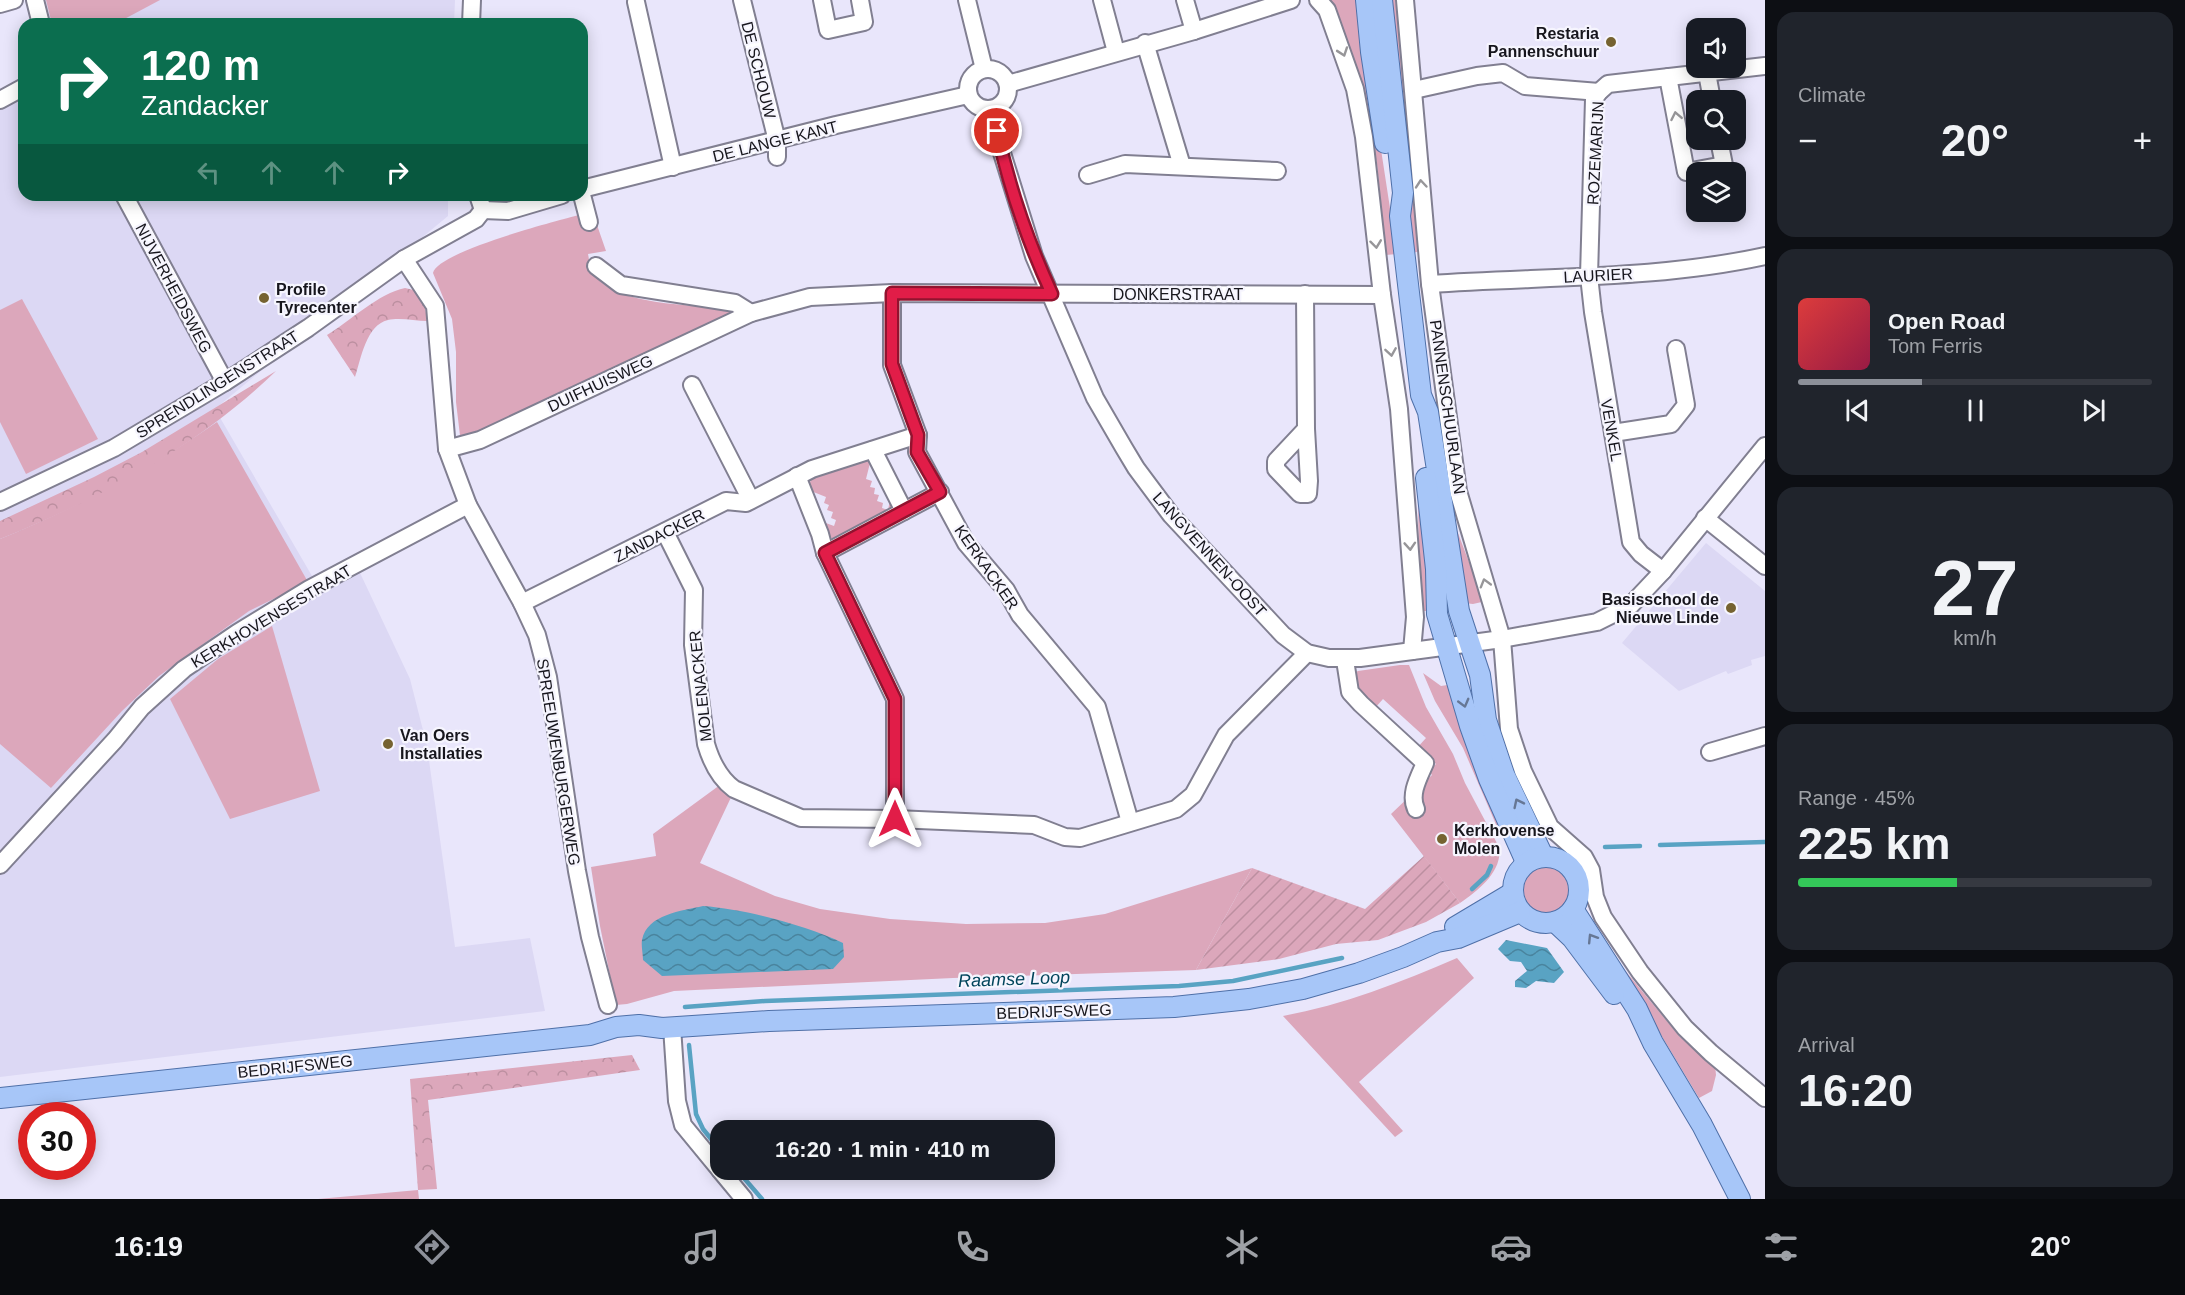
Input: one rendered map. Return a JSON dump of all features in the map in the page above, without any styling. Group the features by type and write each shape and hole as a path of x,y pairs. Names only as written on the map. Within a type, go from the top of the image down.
{"main road":[{"name":"PANNENSCHUURLAAN","path":"1366,0 1371,52 1392,194 1400,216"},
{"name":"PANNENSCHUURLAAN","path":"1382,0 1402,193 1400,216 1421,395 1428,412 1459,611 1483,688 1486,720 1535,859"},
{"name":"PANNENSCHUURLAAN","path":"1421,395 1418,413 1436,569 1437,614 1470,726 1485,768 1535,859"},
{"path":"1535,859 1558,859 1575,873 1579,895 1568,915 1555,922 1536,922 1520,912 1516,906 1512,893 1515,876 1535,859"},
{"name":"BEDRIJFSWEG","path":"1437,942 1453,929 1512,893"},
{"path":"1573,909 1637,1009 1653,1043 1702,1125 1740,1199"},
{"name":"BEDRIJFSWEG","path":"0,1098 590,1035 633,1038 667,1028 1174,1006 1249,999 1359,973 1437,942 1458,938 1520,912"},
{"path":"1555,922 1572,938 1653,1043"}],"street":[{"path":"0,4 14,0"},
{"path":"35,0 40,18"},
{"path":"471,18 472,0"},
{"name":"DE SCHOUW","path":"742,0 777,149"},
{"path":"822,0 828,30 864,21 860,0"},
{"path":"967,0 984,69"},
{"path":"1102,0 1116,52"},
{"path":"1185,0 1194,31"},
{"path":"1008,84 1145,43 1194,31 1269,3 1292,0"},
{"path":"1318,0 1327,9 1355,89 1364,137 1382,295 1399,409 1415,617 1412,651"},
{"name":"PANNENSCHUURLAAN","path":"1406,0 1430,284 1458,491 1502,639 1509,729 1523,771 1550,827 1584,857 1593,876 1594,897 1603,917 1640,972 1685,1028 1765,1098"},
{"path":"636,2 673,167"},
{"path":"1145,43 1182,166"},
{"name":"ROZEMARIJN","path":"1746,68 1765,66"},
{"path":"984,69 999,72 1008,84 1009,91 1004,103 993,109 978,107 972,103 968,94 968,82 972,76 984,69"},
{"path":"1414,90 1477,76 1503,73 1525,86 1599,92"},
{"name":"ROZEMARIJN","path":"1589,276 1594,99 1608,84 1686,75"},
{"path":"1668,77 1686,172 1724,165 1721,150"},
{"path":"0,100 18,90"},
{"name":"DE LANGE KANT","path":"588,188 673,167 777,149 968,94"},
{"name":"LANGVENNEN-OOST","path":"993,109 1002,153 1034,256 1095,398 1136,468 1171,514 1283,635 1307,653 1346,660 1470,644 1597,622 1631,605 1663,571 1765,446"},
{"path":"1088,175 1125,164 1277,171"},
{"name":"NIJVERHEIDSWEG","path":"127,201 225,382"},
{"path":"481,202 508,211 542,201"},
{"path":"584,201 589,222"},
{"name":"SPRENDLINGENSTRAAT","path":"0,502 114,448 225,382 308,328 404,259 476,219 481,202"},
{"name":"LAURIER","path":"1430,284 1622,275 1691,268 1765,256"},
{"name":"SPREEUWENBURGERWEG","path":"404,259 435,306 447,449 468,505 537,635 548,677 577,871 590,937 608,1005"},
{"path":"596,266 621,285 735,303 750,313"},
{"name":"VENKEL","path":"1589,276 1631,542 1641,554 1663,571"},
{"name":"DUIFHUISWEG","path":"447,449 480,440 750,313 810,297 892,293 1052,294"},
{"name":"KERKACKER","path":"892,293 892,364 918,435 917,452 966,543 1006,590 1020,615 1097,707 1130,822"},
{"name":"DONKERSTRAAT","path":"1052,294 1382,295"},
{"path":"1305,294 1306,429"},
{"path":"1613,433 1671,424 1686,405 1676,349"},
{"path":"692,385 751,500"},
{"name":"ZANDACKER","path":"522,603 726,501 746,503 812,469 918,435"},
{"path":"873,450 904,511"},
{"path":"797,476 825,553 895,699 895,819"},
{"path":"825,553 940,492"},
{"name":"KERKHOVENSESTRAAT","path":"0,865 115,740 142,707 184,669 309,589 468,505"},
{"path":"1705,518 1765,566"},
{"name":"MOLENACKER","path":"665,532 694,590 693,645 710,759 729,785 744,794 801,818 895,819 1034,825 1065,837 1080,838 1176,809 1193,795 1226,735 1307,653"},
{"path":"1346,660 1350,692 1425,763 1416,784 1413,803 1416,809"},
{"path":"1710,752 1765,736"},
{"path":"667,1028 677,1101 683,1125 710,1158"},
{"path":"728,1180 744,1199"}],"shaded area":[{"path":"45,0 455,0 454,18 50,18"},
{"path":"18,87 18,201 448,201 448,216 215,409 312,576 353,558 410,679 427,746 455,947 530,938 545,1011 0,1077 0,97"},
{"path":"1706,543 1765,591 1765,656 1751,660 1752,665 1728,674 1726,671 1679,691 1622,643"}],"green space":[{"path":"46,0 160,0 126,18 50,18"},
{"path":"1325,0 1362,0 1367,58 1397,254 1386,255 1377,164 1361,86"},
{"path":"1387,0 1395,0 1407,61 1403,89 1415,165 1420,251 1413,253"},
{"path":"579,215 582,229 597,225 606,251 588,254 590,265 599,280 613,289 650,301 724,308 732,312 722,321 461,444 456,402 456,352 452,319 433,273 439,265 475,247 524,230"},
{"path":"405,288 418,291 425,306 427,321 388,320 374,328 369,335 355,377 327,335 375,301"},
{"path":"22,299 98,439 26,474 0,422 0,310"},
{"path":"276,371 246,398 181,447 111,488 0,539 0,521 142,452"},
{"path":"217,422 308,582 249,611 159,676 122,711 51,788 0,744 0,539 112,486 166,456"},
{"path":"868,459 870,463 866,479 872,481 870,487 875,488 874,494 879,495 877,501 883,503 882,508 888,510 890,500 894,508 838,541 835,540 828,534 823,522 834,526 836,520 831,518 833,512 827,510 829,505 824,503 826,497 811,491 809,486 812,476"},
{"path":"1418,482 1432,611 1419,611"},
{"path":"1450,512 1486,601 1473,604 1464,603"},
{"path":"272,626 320,791 230,819 170,699 218,659"},
{"path":"1409,665 1426,707 1453,754 1465,783 1499,847 1499,856 1493,872 1482,886 1460,903 1391,814 1432,775 1428,771 1436,764 1417,748 1426,738 1383,699 1375,708 1359,694 1354,673"},
{"path":"1423,673 1441,686 1454,684 1508,832 1501,836 1463,748 1435,701"},
{"path":"724,782 734,791 700,863 775,896 820,909 890,919 966,924 1045,923 1105,914 1252,868 1196,970 674,991 616,1005 591,867 656,856 653,834"},
{"path":"1424,856 1460,903 1426,922 1378,940 1336,944 1279,959 1196,970 1252,868 1365,909"},
{"path":"1540,865 1550,865 1562,872 1569,884 1569,894 1562,906 1550,913 1540,913 1525,902 1521,894 1521,884 1532,869"},
{"path":"1614,957 1680,1037 1715,1065 1716,1075 1712,1091 1699,1098"},
{"path":"1457,958 1474,978 1359,1082 1403,1131 1395,1137 1283,1016 1328,1006 1372,992"},
{"path":"632,1055 640,1070 428,1100 437,1189 418,1190 410,1079"},
{"path":"418,1190 419,1199 318,1199"}],"water":[{"path":"703,906 756,914 811,930 843,943 844,957 833,969 662,976 643,960 642,940 645,931 651,924 666,915"},
{"path":"1506,940 1547,948 1564,972 1554,983 1536,981 1526,988 1515,987 1515,981 1527,971 1521,962 1510,961 1498,949"}],"waterway":[{"name":"Raamse Loop","path":"1660,845 1765,842"},
{"name":"Raamse Loop","path":"1605,847 1640,846"},
{"name":"Raamse Loop","path":"1472,889 1487,875 1491,866"},
{"name":"Raamse Loop","path":"685,1007 765,1001 1179,986 1233,981 1342,958"},
{"name":"Raamse Loop","path":"689,1045 696,1114 710,1138"},
{"name":"Raamse Loop","path":"746,1180 762,1199"}],"place":[{"name":"Restaria Pannenschuur","path":"1611,42"},
{"name":"Profile Tyrecenter","path":"264,298"},
{"name":"Basisschool de Nieuwe Linde","path":"1731,608"},
{"name":"Van Oers Installaties","path":"388,744"},
{"name":"Kerkhovense Molen","path":"1442,839"}],"route":[{"path":"895,819 895,699 825,553 940,492 917,452 918,435 892,364 892,293 1052,294 1034,256 997,131"}]}
